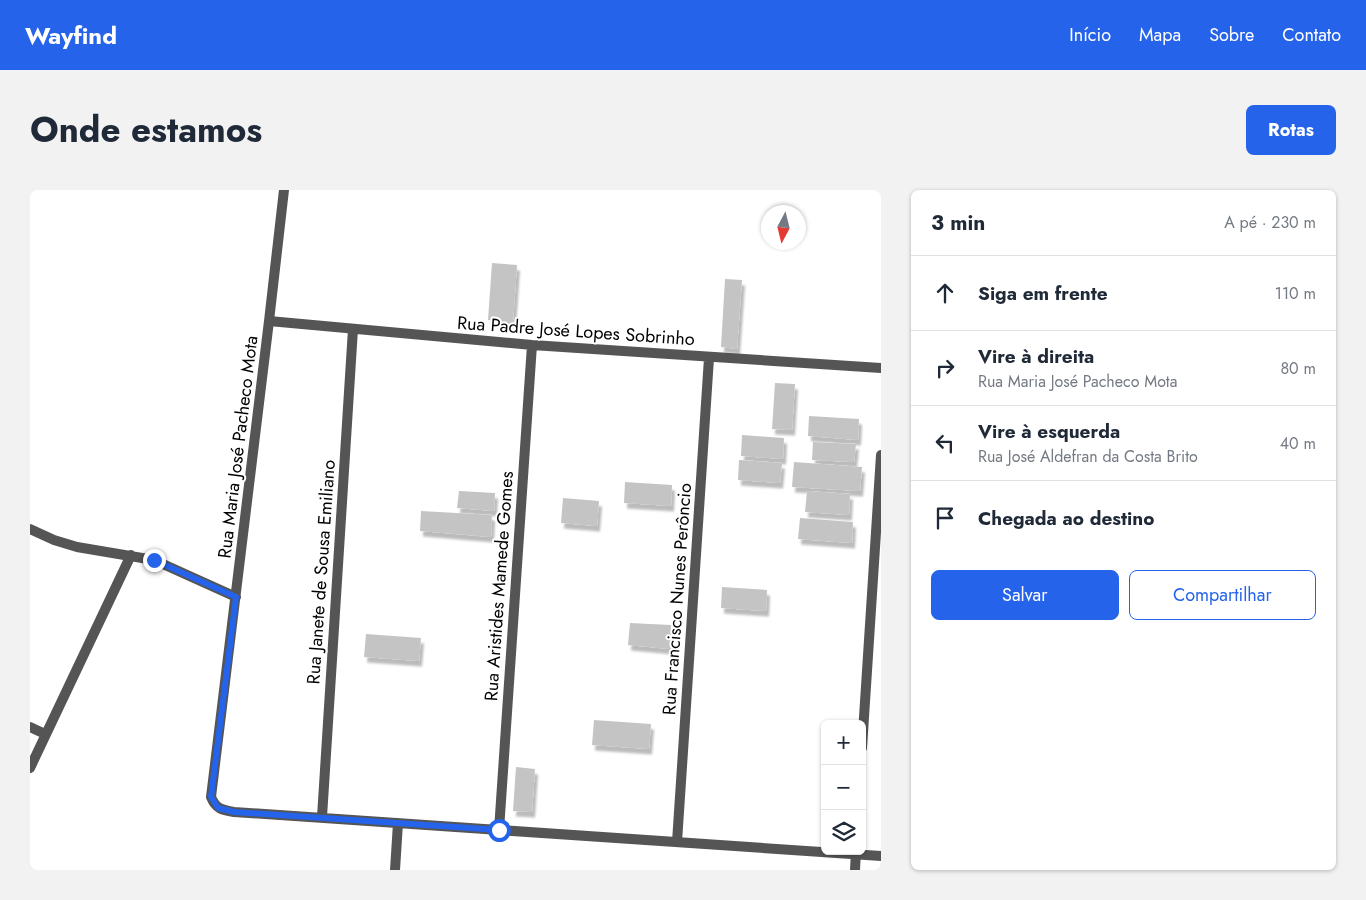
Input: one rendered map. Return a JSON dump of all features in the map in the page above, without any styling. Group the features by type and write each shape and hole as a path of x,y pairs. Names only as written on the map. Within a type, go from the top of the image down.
{"street":[{"name":"Rua Maria José Pacheco Mota","path":"284,190 270,321 211,797 218,808 234,812 322,818"},
{"name":"Rua Padre José Lopes Sobrinho","path":"270,321 532,345 881,368"},
{"name":"Rua Janete de Sousa Emiliano","path":"322,818 353,329"},
{"name":"Rua Aristides Mamede Gomes","path":"499,830 532,345"},
{"name":"Rua Francisco Nunes Perôncio","path":"677,842 709,358"},
{"path":"864,720 881,455"},
{"path":"30,529 54,540 77,547 154,560 236,597"},
{"path":"30,768 131,555"},
{"path":"30,727 45,734"},
{"path":"322,818 821,851"},
{"path":"395,870 398,823"},
{"path":"866,854 881,856"},
{"path":"855,870 856,855"}],"building":[{"path":"492,263 517,265 513,322 488,320"},
{"path":"725,279 742,280 737,349 721,347"},
{"path":"775,383 795,384 792,430 772,429"},
{"path":"809,416 859,419 858,440 808,436"},
{"path":"742,435 784,438 783,459 741,456"},
{"path":"813,442 856,444 854,462 812,460"},
{"path":"739,460 782,463 780,483 738,480"},
{"path":"794,462 862,467 860,491 792,487"},
{"path":"625,482 672,485 671,506 624,503"},
{"path":"459,491 495,493 494,511 457,508"},
{"path":"807,491 850,494 849,515 805,512"},
{"path":"563,498 599,501 597,526 561,523"},
{"path":"421,511 492,515 491,537 420,531"},
{"path":"800,518 853,522 852,543 798,539"},
{"path":"722,587 767,590 766,611 721,608"},
{"path":"630,623 671,625 670,649 628,645"},
{"path":"366,634 421,638 419,661 364,657"},
{"path":"594,720 651,724 649,749 592,745"},
{"path":"516,767 535,769 532,812 513,811"}],"route":[{"path":"154,560 236,597 211,797 218,808 234,812 499,830"}]}
